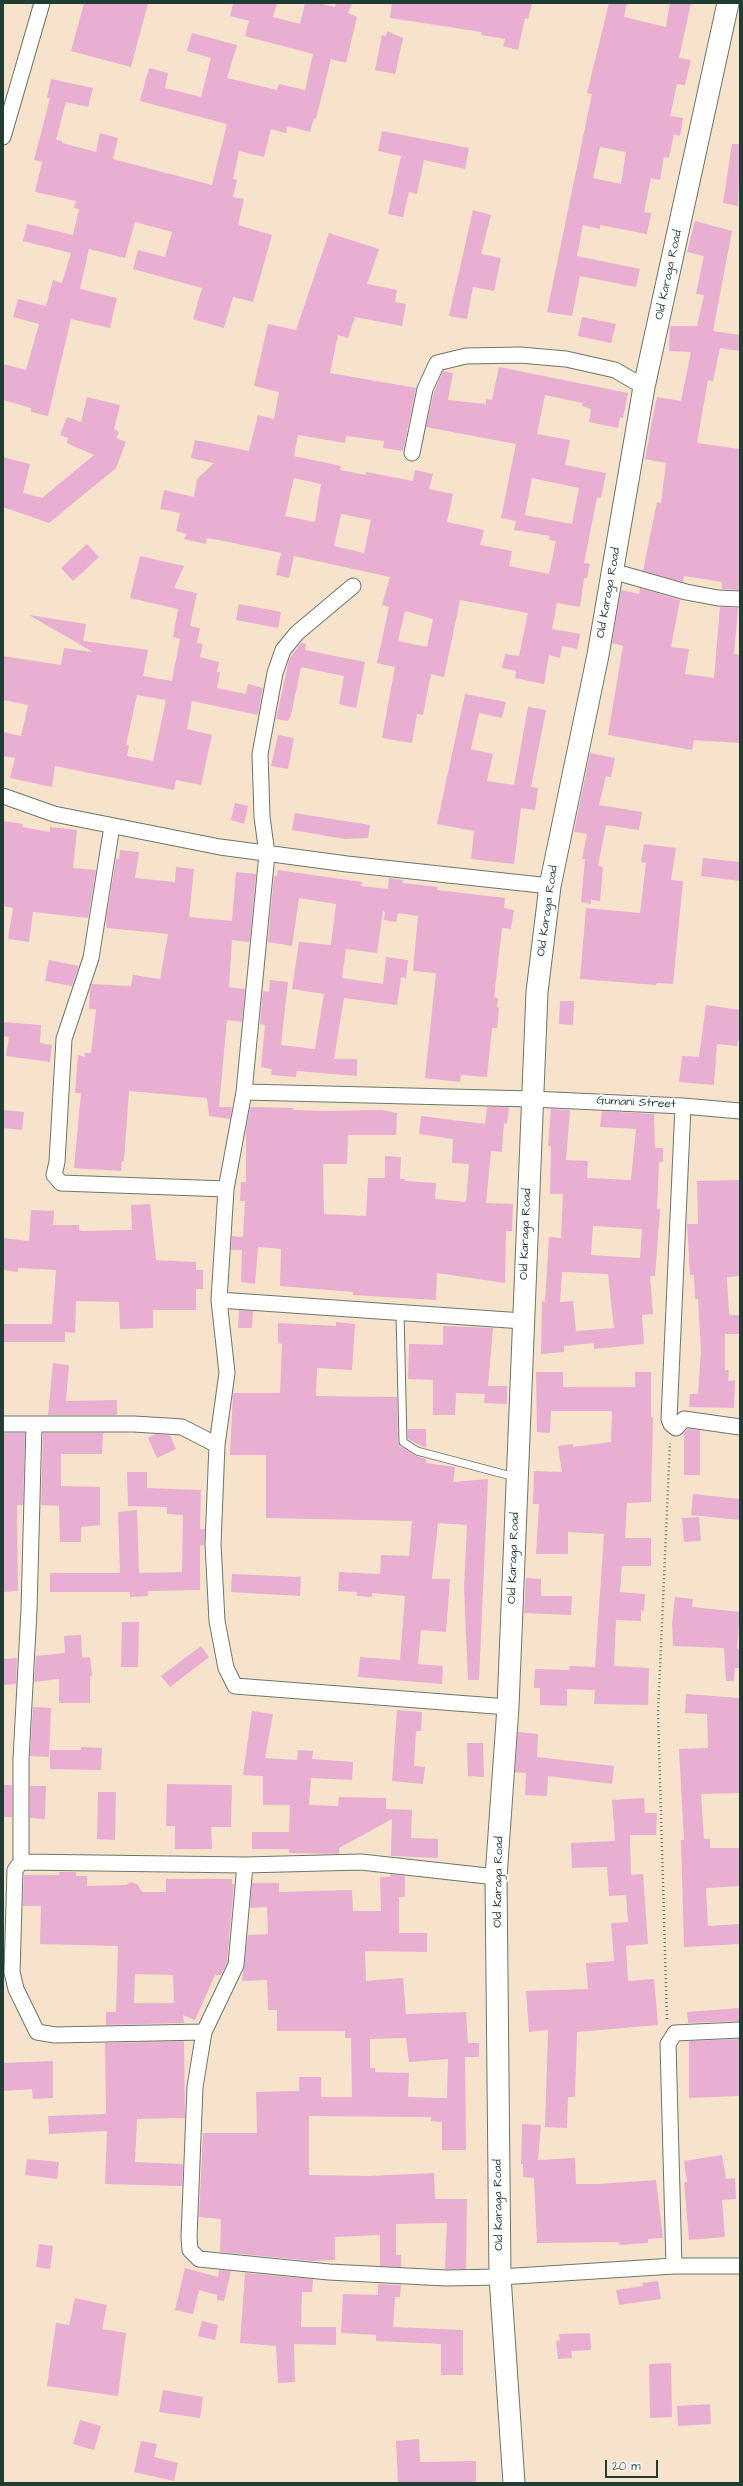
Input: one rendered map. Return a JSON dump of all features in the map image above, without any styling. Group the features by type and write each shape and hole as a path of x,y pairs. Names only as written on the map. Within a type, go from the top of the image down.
{"street":[{"path":"3,137 42,3"},
{"name":"Old Karaga Road","path":"514,2483 500,2277 496,1877 508,1708 537,992 550,886 612,572 644,387 728,3"},
{"path":"412,453 425,389 437,363 473,356 520,355 566,358 615,370 644,387"},
{"path":"612,572 686,592 718,598 740,599"},
{"path":"353,586 297,633 283,650 275,673 260,754 262,817 267,854 244,1092 226,1189 219,1300 227,1373 217,1445 213,1544 218,1621 226,1668 235,1686 508,1708"},
{"path":"3,796 54,814 220,847 267,854 550,886"},
{"path":"112,826 91,958 64,1039 57,1162 54,1175 61,1183 226,1189"},
{"name":"Gumani Street","path":"244,1092 532,1098 683,1106 740,1111"},
{"path":"683,1106 669,1405 670,1424 676,1428 684,1419 740,1427"},
{"path":"219,1300 400,1314 523,1321"},
{"path":"3,1424 134,1424 182,1427 217,1445"},
{"path":"34,1424 29,1610 21,1759 21,1862 14,1870 12,1972 16,1989 37,2032 55,2035 204,2032"},
{"path":"21,1862 245,1865 361,1862 496,1877"},
{"path":"245,1865 236,1965 204,2032 195,2087 189,2237 190,2250 199,2259 394,2276 446,2278 500,2277 674,2266 740,2266"},
{"path":"674,2266 668,2044 675,2033 740,2030"}],"lane":[{"path":"400,1314 402,1442 417,1451 517,1478"}],"path":[{"path":"668,2044 658,1713 670,1424"}],"building":[{"path":"84,3 148,3 131,67 71,51"},
{"path":"233,3 277,3 273,17 300,24 305,3 318,3 335,7 336,3 352,3 348,13 357,17 346,63 331,59 316,119 314,118 310,132 287,126 286,133 271,129 264,157 239,151 233,179 237,180 233,197 244,199 238,225 272,235 253,302 233,297 224,328 193,319 202,288 133,269 138,250 165,257 172,232 135,222 125,258 89,249 80,289 117,298 110,328 71,319 48,416 31,412 31,408 3,400 3,364 26,370 39,324 13,317 18,299 46,306 53,280 62,283 71,253 23,241 27,224 73,235 79,209 74,208 76,201 35,192 42,162 34,160 50,98 47,98 51,79 93,88 88,107 66,102 56,140 96,152 100,133 118,138 113,159 212,185 227,124 140,101 149,68 168,73 165,88 201,97 211,58 187,51 192,33 237,45 227,78 277,90 279,84 305,90 313,54 245,36 249,21 230,16"},
{"path":"392,3 532,3 528,19 525,18 518,50 503,46 505,39 481,35 482,32 390,18"},
{"path":"609,3 627,3 624,17 666,27 670,3 691,3 679,58 691,60 685,85 677,84 670,116 683,118 680,136 674,134 669,158 664,157 660,180 651,178 644,212 651,213 647,234 600,225 600,229 583,225 577,256 640,269 636,287 580,276 572,316 547,312 592,94 587,93","holes":["600,147 626,152 621,184 593,178"]},
{"path":"387,31 403,38 395,74 375,70 382,35 386,36"},
{"path":"382,131 469,148 465,169 424,160 417,194 409,192 403,217 388,214 401,156 378,151"},
{"path":"732,144 740,144 738,206 723,203"},
{"path":"473,210 491,215 481,254 501,258 494,291 473,287 467,319 449,316"},
{"path":"695,221 732,231 713,331 740,335 740,351 720,348 713,381 708,380 697,443 740,449 740,590 722,589 722,582 684,576 683,582 643,571 657,502 661,503 666,463 645,459 657,397 681,401 691,352 669,351 670,326 697,326 704,295 696,294 704,256 687,252"},
{"path":"329,233 379,249 367,284 397,290 395,302 406,304 402,326 355,317 348,338 338,335 330,373 416,388 403,451 383,448 384,441 346,436 345,443 298,435 294,456 341,466 340,470 366,475 366,472 413,481 415,470 433,474 429,489 453,494 447,522 484,530 480,545 512,551 509,566 549,574 556,541 549,540 550,536 514,530 516,521 501,518 516,444 426,427 434,392 443,371 453,373 448,400 486,404 486,399 492,400 499,367 628,393 623,418 620,417 618,428 589,422 591,409 582,406 583,403 545,395 537,434 570,440 565,465 606,473 601,498 597,497 584,563 590,564 587,578 584,578 580,607 557,603 552,629 580,634 577,649 562,646 560,658 549,655 544,684 515,678 516,671 502,668 505,654 519,656 528,613 460,600 444,677 431,674 423,715 417,714 412,743 382,738 395,667 377,663 389,607 382,605 390,577 294,556 289,578 276,575 281,553 207,538 206,544 184,539 187,534 176,531 180,513 160,509 164,490 194,497 197,479 214,463 191,458 195,440 249,451 258,415 274,419 279,392 254,386 268,324 296,330","holes":["294,478 321,484 315,522 285,516","532,478 579,488 572,524 525,515","341,514 371,520 364,553 334,546","405,611 433,619 427,647 398,641"]},
{"path":"582,317 616,324 611,343 578,336"},
{"path":"87,397 120,405 114,429 119,432 116,438 126,442 116,468 49,523 3,507 3,457 30,464 23,493 42,498 94,455 67,443 68,438 60,435 67,417 81,422"},
{"path":"87,544 99,557 73,581 61,568"},
{"path":"140,556 184,566 174,588 197,593 190,626 200,628 197,643 203,644 200,657 219,662 217,672 220,672 217,688 246,694 248,684 263,688 258,715 192,701 187,729 212,735 201,785 176,780 174,790 55,766 52,787 10,778 15,758 3,756 3,732 21,736 28,705 3,700 3,656 61,665 64,648 93,652 29,615 86,624 83,641 148,650 143,676 172,681 180,639 173,637 178,609 130,598","holes":["137,695 166,700 153,761 127,756 129,745 126,745"]},
{"path":"640,588 680,600 671,647 689,649 685,674 714,678 720,607 738,608 734,654 740,655 740,743 694,740 692,750 608,735 623,646 612,643 621,590 639,594"},
{"path":"239,604 281,612 278,628 236,620"},
{"path":"301,643 306,644 305,650 365,662 356,708 339,704 344,676 301,667 291,715 288,721 276,719 289,659"},
{"path":"465,694 506,702 502,718 479,713 471,749 493,754 487,781 514,785 528,707 546,710 531,787 538,788 535,810 521,808 514,864 471,859 474,831 437,824"},
{"path":"278,735 294,738 288,769 271,766"},
{"path":"590,753 615,758 611,777 606,776 599,805 642,812 639,830 606,825 598,866 603,867 600,901 591,900 591,904 581,902 585,859 582,859 587,834 574,832"},
{"path":"235,803 248,806 244,824 231,820"},
{"path":"295,813 370,825 368,838 345,839 292,830"},
{"path":"3,821 23,824 22,827 50,832 50,827 77,830 73,868 96,870 88,918 33,912 29,942 8,939 13,908 3,906"},
{"path":"644,844 676,848 671,880 683,881 673,984 657,983 656,985 580,979 586,908 640,913 646,863 641,862"},
{"path":"120,850 139,852 135,878 175,882 176,867 194,869 189,917 232,921 236,872 256,874 250,940 249,942 232,940 229,987 245,989 242,1022 227,1020 219,1107 232,1107 230,1119 209,1116 207,1098 129,1091 124,1161 122,1161 121,1171 74,1168 81,1093 75,1093 78,1055 85,1057 85,1053 91,1053 96,1009 89,1009 90,990 92,984 131,986 133,975 160,979 168,934 107,928 106,920 116,859 119,859"},
{"path":"703,858 740,862 740,881 701,876"},
{"path":"278,870 362,882 361,886 388,889 389,878 403,880 402,883 438,887 437,890 505,898 504,908 514,910 511,929 502,928 494,997 498,998 497,1007 499,1008 497,1028 492,1028 487,1077 461,1075 460,1082 425,1078 436,973 413,971 418,916 398,913 396,922 384,920 385,912 383,911 377,953 346,949 342,978 383,984 386,957 408,960 406,978 401,977 397,1005 344,998 334,1059 357,1059 357,1076 297,1071 296,1077 271,1075 272,1069 261,1067 265,1025 260,1024 263,991 269,992 270,980 288,982 281,1045 315,1049 324,994 292,989 299,942 331,945 336,904 299,898 292,946 268,942 274,876 277,876"},
{"path":"49,960 79,966 72,986 45,981"},
{"path":"560,1001 574,1001 573,1025 559,1024"},
{"path":"706,1005 740,1010 740,1040 738,1040 737,1046 717,1044 714,1085 679,1082 682,1056 699,1057"},
{"path":"3,1022 41,1025 40,1043 52,1045 50,1062 6,1056 9,1037 3,1036"},
{"path":"250,1107 293,1108 293,1110 325,1111 382,1110 397,1113 396,1135 348,1135 347,1164 323,1164 324,1214 366,1216 368,1178 385,1178 385,1156 401,1157 400,1179 405,1179 405,1181 436,1183 435,1199 466,1202 469,1164 452,1163 453,1139 419,1134 421,1116 485,1124 487,1107 509,1107 507,1124 504,1123 502,1152 491,1151 486,1203 513,1204 512,1231 506,1231 505,1283 437,1273 436,1300 353,1295 353,1292 280,1286 281,1249 258,1247 255,1284 241,1282 242,1250 231,1250 232,1236 243,1237 245,1201 240,1201 241,1182 246,1182 246,1130"},
{"path":"551,1109 570,1110 566,1160 588,1161 587,1178 631,1180 636,1129 600,1127 602,1111 654,1114 655,1148 663,1148 663,1162 659,1162 657,1209 660,1209 655,1276 650,1276 653,1314 642,1315 644,1344 594,1349 594,1343 564,1346 564,1352 541,1354 542,1301 545,1302 549,1237 561,1238 563,1194 550,1194 551,1146 548,1146","holes":["593,1226 642,1229 640,1258 591,1255","562,1272 608,1274 614,1328 576,1331 573,1301 560,1302"]},
{"path":"3,1110 24,1112 22,1130 3,1128"},
{"path":"740,1180 740,1276 727,1277 729,1315 740,1315 740,1334 725,1334 725,1370 729,1370 728,1381 735,1380 734,1408 689,1407 690,1394 698,1394 701,1351 698,1299 695,1299 694,1275 690,1275 687,1224 698,1224 697,1181"},
{"path":"150,1204 156,1260 196,1262 196,1270 203,1270 203,1289 196,1289 196,1310 153,1310 153,1328 120,1329 119,1302 76,1301 75,1333 65,1332 65,1342 3,1342 3,1324 52,1324 56,1270 18,1268 18,1272 4,1270 3,1266 3,1238 29,1241 31,1210 54,1211 53,1225 79,1225 79,1230 82,1231 132,1230 131,1205"},
{"path":"239,1310 253,1311 252,1328 238,1328"},
{"path":"336,1322 355,1324 352,1370 317,1368 316,1396 397,1397 398,1442 400,1446 414,1455 426,1459 426,1463 455,1467 453,1482 488,1479 479,1680 468,1680 464,1588 467,1525 438,1523 432,1579 450,1579 446,1632 421,1630 418,1664 443,1666 442,1684 358,1677 360,1657 400,1660 405,1596 372,1593 372,1597 357,1596 357,1592 338,1591 339,1572 380,1574 381,1555 409,1556 412,1521 266,1518 266,1455 230,1455 233,1393 280,1393 282,1344 278,1343 278,1323 336,1326"},
{"path":"443,1326 493,1328 488,1386 507,1386 507,1404 484,1403 485,1394 456,1393 455,1415 433,1415 433,1380 408,1379 409,1344 443,1345"},
{"path":"53,1363 69,1365 66,1401 117,1400 117,1415 48,1415"},
{"path":"536,1372 563,1372 563,1387 635,1387 635,1372 651,1372 651,1417 653,1417 651,1502 627,1503 625,1538 651,1538 651,1566 622,1566 620,1592 645,1594 644,1611 641,1610 641,1621 616,1620 614,1666 649,1668 648,1705 594,1704 595,1690 567,1689 567,1706 540,1705 540,1688 534,1688 535,1669 569,1670 570,1666 595,1667 604,1534 568,1532 568,1554 536,1554 539,1504 533,1504 534,1471 562,1472 558,1446 573,1444 573,1447 611,1442 612,1411 551,1411 550,1433 537,1432"},
{"path":"408,1429 426,1429 426,1448 408,1439"},
{"path":"688,1429 700,1430 700,1475 684,1475 684,1433"},
{"path":"3,1433 25,1433 23,1505 17,1505 18,1591 3,1592"},
{"path":"43,1433 103,1433 102,1454 61,1454 61,1486 100,1487 100,1525 81,1527 81,1542 60,1542 59,1506 41,1505"},
{"path":"156,1434 170,1435 176,1449 157,1458 148,1438"},
{"path":"127,1472 147,1472 147,1488 201,1490 200,1529 205,1529 204,1545 200,1546 200,1590 148,1591 148,1596 130,1597 130,1592 50,1592 50,1573 120,1573 118,1512 137,1510 139,1573 182,1572 183,1515 167,1514 167,1507 128,1506"},
{"path":"693,1494 740,1499 740,1520 691,1515"},
{"path":"699,1517 701,1541 684,1542 682,1518"},
{"path":"232,1574 301,1577 300,1596 231,1592"},
{"path":"526,1578 541,1579 541,1596 572,1596 571,1615 524,1613"},
{"path":"675,1597 693,1599 692,1607 740,1612 737,1649 740,1649 740,1668 735,1668 734,1681 726,1681 724,1648 673,1646 672,1624"},
{"path":"122,1622 139,1622 138,1667 121,1667"},
{"path":"81,1635 82,1658 90,1657 92,1676 90,1676 90,1703 59,1703 59,1679 34,1682 36,1656 65,1653 64,1636"},
{"path":"201,1646 209,1657 170,1687 161,1676"},
{"path":"17,1658 16,1684 3,1685 3,1659"},
{"path":"686,1694 740,1698 740,1793 701,1794 704,1839 710,1839 710,1848 740,1848 740,1886 706,1888 708,1926 740,1924 740,1944 684,1947 681,1840 684,1840 679,1749 708,1748 707,1714 685,1713"},
{"path":"33,1707 51,1708 49,1757 30,1756"},
{"path":"397,1710 422,1712 421,1731 416,1731 414,1766 425,1767 423,1784 392,1781"},
{"path":"252,1711 273,1714 265,1758 297,1760 298,1750 313,1751 312,1759 353,1762 352,1780 311,1778 309,1805 338,1806 339,1797 386,1798 386,1809 412,1810 411,1838 438,1839 438,1858 391,1856 392,1819 339,1848 339,1854 289,1853 289,1849 252,1849 252,1832 289,1832 290,1805 263,1805 263,1776 243,1775"},
{"path":"518,1732 538,1734 537,1757 614,1766 612,1784 548,1776 547,1796 525,1795 526,1773 515,1772"},
{"path":"467,1743 483,1743 484,1777 468,1776"},
{"path":"81,1747 102,1748 101,1770 50,1769 50,1750 81,1750"},
{"path":"167,1784 232,1785 231,1827 211,1827 212,1849 175,1849 175,1826 166,1826"},
{"path":"3,1785 12,1785 12,1817 3,1817"},
{"path":"30,1786 46,1786 45,1819 30,1818"},
{"path":"98,1792 116,1792 115,1840 97,1839"},
{"path":"644,1798 645,1813 657,1813 656,1835 630,1835 631,1875 643,1874 648,1944 626,1946 628,1981 654,1979 658,2025 577,2032 575,2097 568,2097 567,2128 545,2127 548,2030 529,2032 526,1991 588,1989 586,1963 614,1961 611,1923 628,1922 626,1895 609,1896 607,1867 572,1868 571,1843 615,1841 612,1800"},
{"path":"59,1872 76,1872 76,1876 87,1876 87,1886 126,1885 131,1882 137,1884 142,1892 166,1892 166,1879 232,1879 232,1884 234,1884 227,1963 221,1975 215,1975 195,2020 183,2015 184,2023 106,2025 106,2012 116,2012 118,1946 40,1944 41,1906 23,1906 24,1875 59,1875","holes":["135,1974 173,1975 174,2003 134,2003"]},
{"path":"390,1874 405,1876 405,1897 399,1897 399,1933 427,1933 427,1952 365,1951 366,1981 403,1978 406,2014 466,2012 468,2043 479,2043 479,2057 465,2057 466,2150 442,2150 442,2122 431,2121 431,2117 309,2116 309,2175 368,2176 434,2173 435,2199 467,2199 466,2269 445,2269 447,2223 396,2224 396,2255 401,2255 401,2267 380,2266 380,2235 335,2237 335,2260 313,2261 220,2252 221,2219 199,2217 203,2133 257,2133 256,2092 299,2091 299,2077 321,2077 321,2097 352,2097 351,2038 345,2038 345,2031 277,2031 277,2010 268,2010 267,1980 242,1981 248,1935 268,1934 267,1907 250,1908 252,1883 279,1883 279,1892 352,1890 353,1911 381,1911 380,1877 390,1877","holes":["406,2038 409,2062 448,2059 447,2098 408,2097 409,2073 375,2072 375,2068 370,2068 370,2039"]},
{"path":"740,2008 740,2021 688,2023 687,2012"},
{"path":"740,2039 740,2096 689,2098 689,2041"},
{"path":"184,2041 185,2118 137,2119 135,2162 183,2164 182,2186 105,2184 107,2131 49,2134 48,2116 106,2114 105,2043"},
{"path":"53,2061 53,2098 33,2099 32,2089 3,2091 3,2063"},
{"path":"522,2124 541,2125 538,2160 575,2158 576,2184 656,2180 663,2238 648,2239 648,2243 619,2245 619,2242 537,2243 534,2178 523,2177 523,2164 521,2164"},
{"path":"722,2155 726,2179 735,2178 736,2199 722,2200 725,2237 689,2240 684,2182 687,2182 684,2161"},
{"path":"27,2159 59,2162 57,2179 25,2175"},
{"path":"39,2244 53,2246 50,2269 36,2267"},
{"path":"185,2268 218,2277 219,2270 231,2271 224,2301 217,2300 217,2295 199,2290 193,2314 175,2310"},
{"path":"245,2273 313,2279 312,2292 302,2292 301,2327 336,2327 336,2345 294,2344 295,2382 278,2383 276,2346 240,2343"},
{"path":"658,2281 661,2299 619,2305 616,2290 643,2286 642,2283"},
{"path":"378,2284 401,2285 400,2297 395,2297 393,2327 463,2330 463,2375 441,2375 441,2344 376,2341 376,2335 341,2333 343,2294 378,2295"},
{"path":"75,2298 107,2305 102,2329 126,2333 118,2396 47,2386 56,2323 69,2325"},
{"path":"202,2321 218,2325 215,2340 198,2336"},
{"path":"590,2333 591,2350 571,2351 572,2358 558,2359 556,2341 560,2340 559,2334"},
{"path":"671,2363 672,2417 650,2418 649,2364"},
{"path":"163,2390 203,2397 200,2418 159,2412"},
{"path":"710,2404 711,2424 678,2426 677,2406"},
{"path":"80,2420 101,2426 94,2450 73,2444"},
{"path":"419,2439 420,2462 476,2461 476,2482 398,2483 396,2441"},
{"path":"141,2441 157,2444 154,2457 178,2463 174,2481 134,2472"}]}
